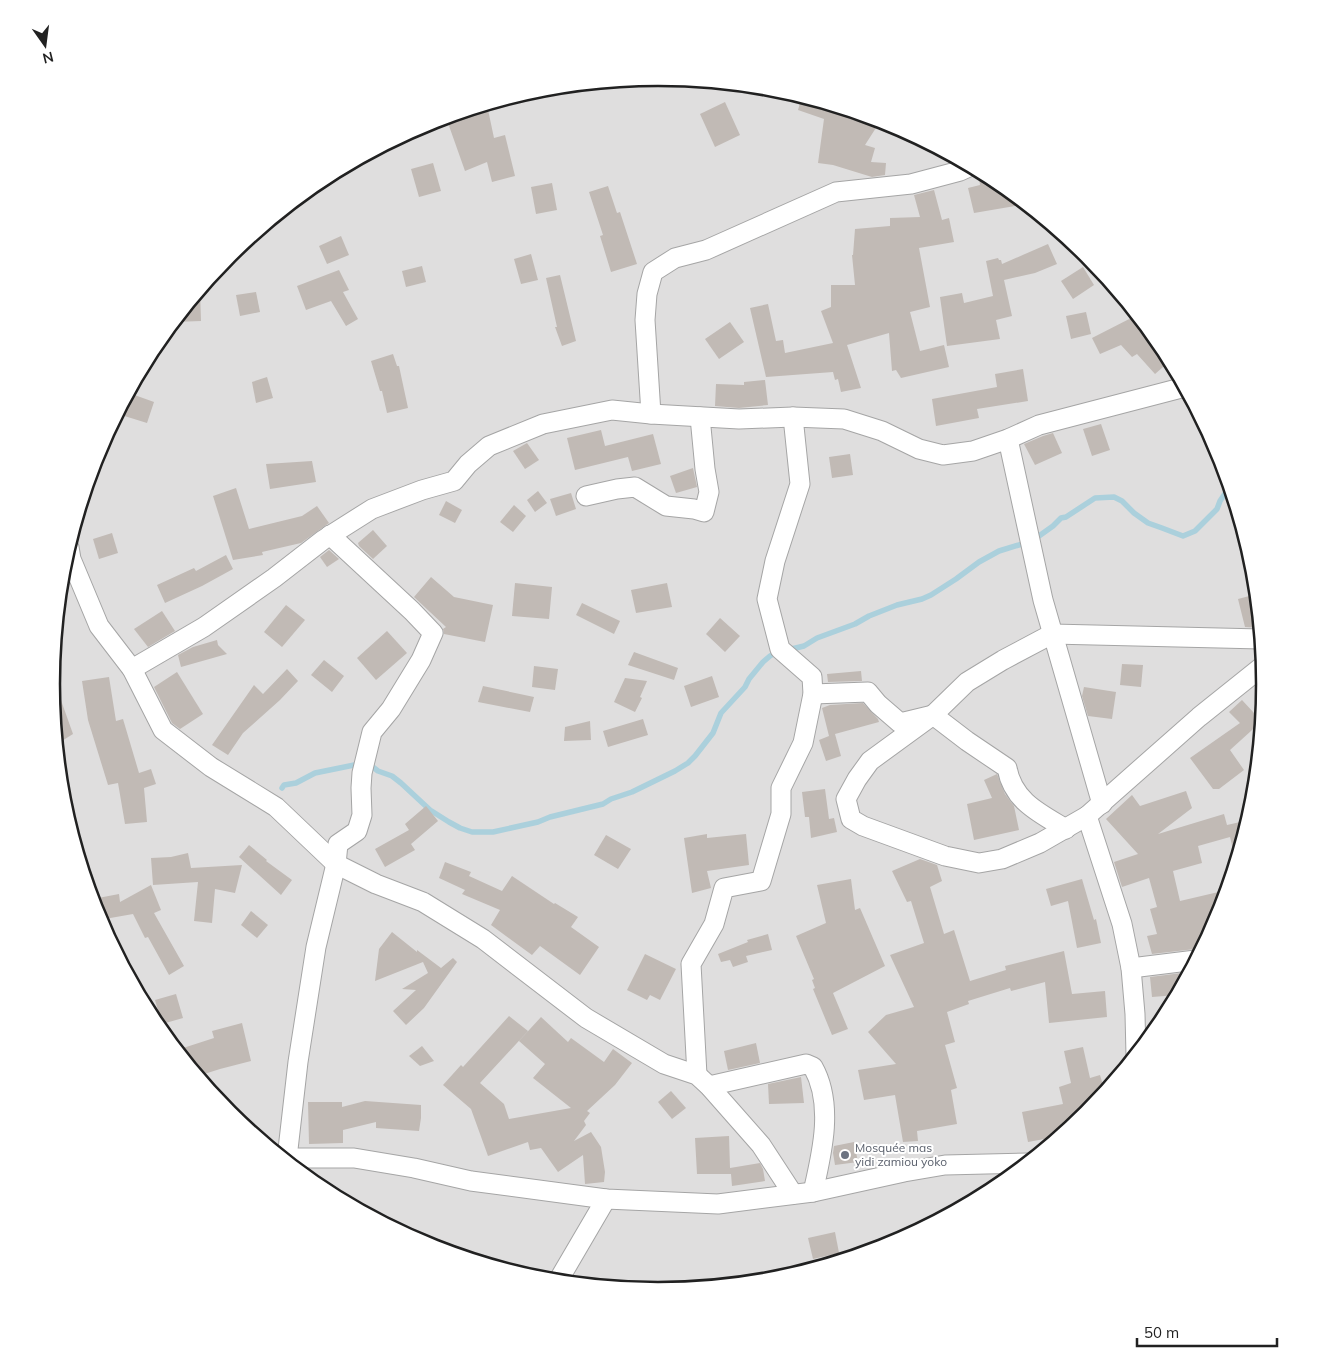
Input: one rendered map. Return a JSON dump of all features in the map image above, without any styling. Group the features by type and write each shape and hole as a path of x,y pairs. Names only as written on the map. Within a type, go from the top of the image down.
{"street":[{"path":"651,414 645,320 647,294 653,272 675,258 706,250 836,192 912,184 964,169"},
{"path":"132,669 204,627 274,578 330,535 372,509 422,490 454,481 468,464 489,446 543,424 612,410 739,419 793,417 844,419 882,431 919,449 943,455 973,451 1008,439 1039,425 1179,389"},
{"path":"586,496 635,487 666,506 704,512 709,492 700,417"},
{"path":"703,1081 691,964 714,924 724,888 761,881 781,814 780,788 803,743 813,694 812,677 780,649 767,599 775,562 800,484 793,417"},
{"path":"1008,439 1043,600 1102,804"},
{"path":"286,1152 316,947 336,864 338,844 356,831 362,815 362,773 372,732 391,709 421,660 433,633 330,535"},
{"path":"73,563 100,626 132,669 163,730 211,767 276,807 336,864 376,884 423,902 483,939 586,1018 664,1064 703,1081 761,1144 793,1194"},
{"path":"1255,639 1052,634 1003,660 968,682 933,715 870,762 857,779 846,799 851,819 863,826 945,856 979,862 1002,859 1040,843 1087,816 1199,717 1257,671"},
{"path":"813,694 868,692 878,704 900,723 933,715"},
{"path":"933,715 1007,768 1009,779 1016,792 1036,812 1066,829"},
{"path":"1087,816 1122,924 1131,968 1136,1044"},
{"path":"1131,968 1189,961"},
{"path":"703,1081 806,1064 812,1066 818,1076 824,1102 821,1154 813,1192"},
{"path":"293,1158 354,1158 414,1168 471,1181 606,1199 718,1204 813,1192 945,1165 1017,1163"},
{"path":"562,1274 606,1199"}],"shaded area":[{"path":"619,87 698,87 737,91 775,97 851,117 923,147 958,166 991,186 1053,234 1082,261 1133,320 1156,351 1195,419 1211,455 1237,529 1252,606 1256,645 1256,723 1252,762 1237,839 1225,876 1195,949 1177,983 1156,1017 1108,1079 1082,1107 1023,1159 991,1182 923,1221 851,1251 813,1262 775,1271 698,1281 619,1281 580,1277 542,1271 466,1251 394,1221 359,1202 326,1182 264,1134 235,1107 184,1048 161,1017 122,949 106,913 80,839 65,762 61,723 61,645 65,606 80,529 92,492 122,419 140,385 161,351 209,289 235,261 294,209 326,186 394,147 466,117 504,106 542,97"}],"building":[{"path":"725,102 740,135 715,147 700,114"},
{"path":"800,103 851,117 877,127 865,145 875,148 871,162 886,163 885,175 872,177 833,165 818,163 824,119 798,110"},
{"path":"488,111 494,138 505,135 515,176 492,182 487,162 465,171 448,124"},
{"path":"433,163 441,191 419,197 411,169"},
{"path":"979,179 1018,205 974,213 968,188 980,185"},
{"path":"552,183 557,210 536,214 531,187"},
{"path":"608,186 617,213 620,212 637,264 611,272 600,236 603,235 589,192"},
{"path":"934,190 942,220 949,218 954,242 919,248 930,307 910,312 920,351 944,345 949,367 901,378 896,370 892,371 889,333 847,345 861,388 841,392 838,379 835,380 833,372 766,377 750,308 768,304 776,341 783,340 785,353 833,343 821,311 831,307 831,285 855,285 852,255 855,229 890,226 890,218 920,217 914,195"},
{"path":"341,236 349,255 327,264 319,246"},
{"path":"1048,244 1057,264 1035,273 1004,280 1012,316 996,320 1000,339 947,346 940,297 962,293 964,303 993,296 986,261 998,258 1002,264"},
{"path":"531,254 538,280 521,284 514,259"},
{"path":"422,266 426,282 406,287 402,271"},
{"path":"1083,267 1094,285 1073,299 1061,281"},
{"path":"339,270 349,290 343,292 358,319 346,326 331,301 306,310 297,286"},
{"path":"560,275 576,341 562,346 555,327 557,327 546,278"},
{"path":"256,292 260,312 240,316 236,295"},
{"path":"200,300 201,321 183,322"},
{"path":"1086,312 1091,334 1071,339 1066,316"},
{"path":"1131,318 1165,365 1155,374 1137,354 1132,357 1121,345 1100,354 1092,338"},
{"path":"730,322 744,342 719,359 705,339"},
{"path":"393,354 397,366 399,366 408,408 387,413 382,391 380,391 371,361"},
{"path":"1023,369 1028,401 977,409 979,418 936,426 932,399 997,387 995,374"},
{"path":"267,377 273,398 256,403 252,382"},
{"path":"765,380 768,405 739,408 715,406 716,384 744,385 744,382"},
{"path":"135,395 154,402 147,423 124,416"},
{"path":"1101,424 1110,450 1092,456 1083,429"},
{"path":"601,430 605,446 653,434 661,464 632,471 628,457 575,470 567,438"},
{"path":"1053,433 1062,453 1035,465 1024,444"},
{"path":"527,443 539,460 525,469 513,451"},
{"path":"850,454 853,475 832,478 829,457"},
{"path":"312,461 316,482 270,489 266,464"},
{"path":"693,468 697,487 676,493 670,476"},
{"path":"236,488 249,529 302,516 317,506 329,523 301,543 262,552 263,555 233,560 213,496"},
{"path":"538,491 547,503 535,512 527,500"},
{"path":"571,493 576,509 556,516 550,499"},
{"path":"446,501 462,510 455,523 439,515"},
{"path":"514,505 526,516 513,532 500,522"},
{"path":"373,530 387,546 373,559 358,543"},
{"path":"112,533 118,553 99,559 93,539"},
{"path":"329,550 339,559 327,567 320,557"},
{"path":"226,555 233,569 165,603 157,585 194,568 196,571"},
{"path":"431,577 454,597 493,605 485,642 444,634 443,629 446,627 414,597"},
{"path":"515,583 552,587 549,619 512,616"},
{"path":"667,583 672,607 636,613 631,590"},
{"path":"1250,596 1254,628 1245,627 1238,599"},
{"path":"582,603 620,621 614,634 576,615"},
{"path":"286,605 305,620 282,647 264,632"},
{"path":"162,611 175,631 148,647 134,629"},
{"path":"720,618 740,636 725,652 706,634"},
{"path":"387,631 407,653 376,680 357,658"},
{"path":"217,640 218,645 227,654 181,667 178,655 193,647"},
{"path":"634,652 678,668 674,680 628,665"},
{"path":"324,660 344,676 332,692 311,675"},
{"path":"1122,664 1143,665 1141,687 1120,685"},
{"path":"534,666 558,669 555,690 532,687"},
{"path":"287,669 298,681 243,733 228,755 212,745 254,685 263,694"},
{"path":"861,671 862,681 828,682 827,674"},
{"path":"177,672 203,714 180,729 172,723 154,687"},
{"path":"712,676 719,697 691,707 684,686"},
{"path":"109,677 116,721 123,719 139,773 151,769 156,784 144,788 147,822 125,824 118,783 108,785 88,720 82,681"},
{"path":"625,678 647,681 635,712 614,702"},
{"path":"483,686 534,697 530,712 478,702"},
{"path":"1084,687 1116,692 1112,719 1088,716 1082,696"},
{"path":"60,698 73,734 63,740"},
{"path":"1242,700 1254,713 1256,711 1256,727 1230,750 1244,770 1219,789 1213,789 1190,758 1240,723 1229,712"},
{"path":"863,703 879,722 835,734 841,756 826,761 819,740 829,736 822,708 830,705"},
{"path":"643,719 648,735 608,747 603,731"},
{"path":"590,721 591,740 564,741 565,727"},
{"path":"997,774 1005,794 1014,806 1019,830 974,840 967,804 992,798 984,780"},
{"path":"825,789 829,819 834,818 837,832 811,838 809,817 805,817 802,792"},
{"path":"1186,791 1192,808 1158,834 1224,814 1227,825 1241,822 1233,851 1230,837 1198,846 1202,863 1173,871 1180,901 1219,892 1195,949 1152,954 1147,936 1157,934 1150,909 1157,907 1149,878 1122,887 1114,862 1138,854 1106,819 1132,795 1140,806"},
{"path":"426,806 438,821 411,844 415,850 385,867 375,849 409,830 405,824"},
{"path":"707,834 707,838 746,834 749,865 707,871 711,888 692,893 684,838"},
{"path":"606,835 631,849 618,869 594,855"},
{"path":"249,845 266,861 292,880 281,895 239,857"},
{"path":"188,853 191,868 242,865 235,893 215,889 212,923 194,921 198,882 153,885 151,858 171,857"},
{"path":"920,859 937,865 942,881 930,887 944,934 954,930 970,981 1006,970 1005,966 1064,951 1072,994 1105,991 1107,1017 1049,1023 1045,982 1011,991 1010,988 968,1001 969,1004 947,1012 955,1042 945,1045 957,1088 951,1090 957,1124 917,1131 918,1141 903,1142 895,1095 864,1100 858,1070 896,1064 868,1032 886,1015 914,1007 890,955 924,943 911,901 907,902 892,871"},
{"path":"445,862 471,872 469,876 502,891 512,876 554,904 578,917 571,927 599,947 580,975 540,946 532,955 491,925 500,910 462,894 465,890 439,878"},
{"path":"851,879 855,910 860,908 885,966 833,993 848,1029 832,1035 813,989 815,988 812,980 814,979 796,936 826,923 817,885"},
{"path":"1082,879 1094,920 1096,919 1101,943 1077,948 1068,901 1051,906 1046,889"},
{"path":"151,885 161,910 154,913 184,966 169,975 148,937 145,938 133,914 108,918 100,898 119,894 120,902"},
{"path":"251,911 268,925 257,938 241,925"},
{"path":"392,932 441,968 453,958 457,962 424,1008 406,1025 393,1011 416,990 402,989 428,973 423,962 375,981 379,949"},
{"path":"768,934 772,950 746,956 748,962 733,967 730,960 721,962 718,954 748,942 747,940"},
{"path":"645,954 676,969 660,1000 650,995 647,1000 627,990"},
{"path":"1182,973 1169,996 1152,997 1150,977"},
{"path":"176,994 183,1018 165,1023 159,1014 155,1000"},
{"path":"509,1016 528,1031 480,1083 504,1104 509,1119 571,1108 533,1078 545,1064 519,1041 541,1017 568,1042 571,1038 604,1062 613,1049 632,1063 615,1085 587,1111 590,1113 584,1121 586,1125 574,1141 591,1132 601,1147 605,1172 604,1182 585,1184 583,1155 558,1172 541,1148 530,1150 528,1142 488,1156 471,1109 443,1085 461,1065 463,1067"},
{"path":"242,1023 251,1061 205,1074 184,1048 214,1038 212,1031"},
{"path":"756,1043 760,1063 728,1070 724,1051"},
{"path":"422,1046 434,1061 420,1066 409,1056"},
{"path":"1083,1047 1090,1078 1100,1075 1103,1085 1048,1138 1028,1142 1022,1112 1063,1104 1059,1087 1071,1083 1064,1051"},
{"path":"801,1077 804,1103 769,1104 768,1084"},
{"path":"671,1091 686,1108 672,1119 658,1102"},
{"path":"365,1101 421,1105 419,1131 376,1128 376,1122 343,1130 343,1143 309,1144 308,1102 342,1102 342,1107"},
{"path":"729,1136 730,1168 760,1163 765,1181 732,1186 731,1174 697,1174 695,1138"},
{"path":"854,1142 858,1162 835,1165 834,1146"},
{"path":"835,1232 839,1253 813,1259 808,1238"}],"waterway":[{"path":"282,788 284,785 296,783 315,773 359,764 369,764 378,771 392,776 430,810 460,828 472,832 493,832 603,804 611,799 632,792 688,763 713,733 721,713 745,687 763,662 775,653 804,646 817,638 855,624 869,616 931,595 979,562 999,551 1032,541 1061,518 1066,517 1095,498 1114,497 1122,501 1148,523 1183,536 1195,531 1217,509 1225,493"}],"place":[{"name":"Mosquée mas yidi zamiou yoko","path":"845,1155"}]}
